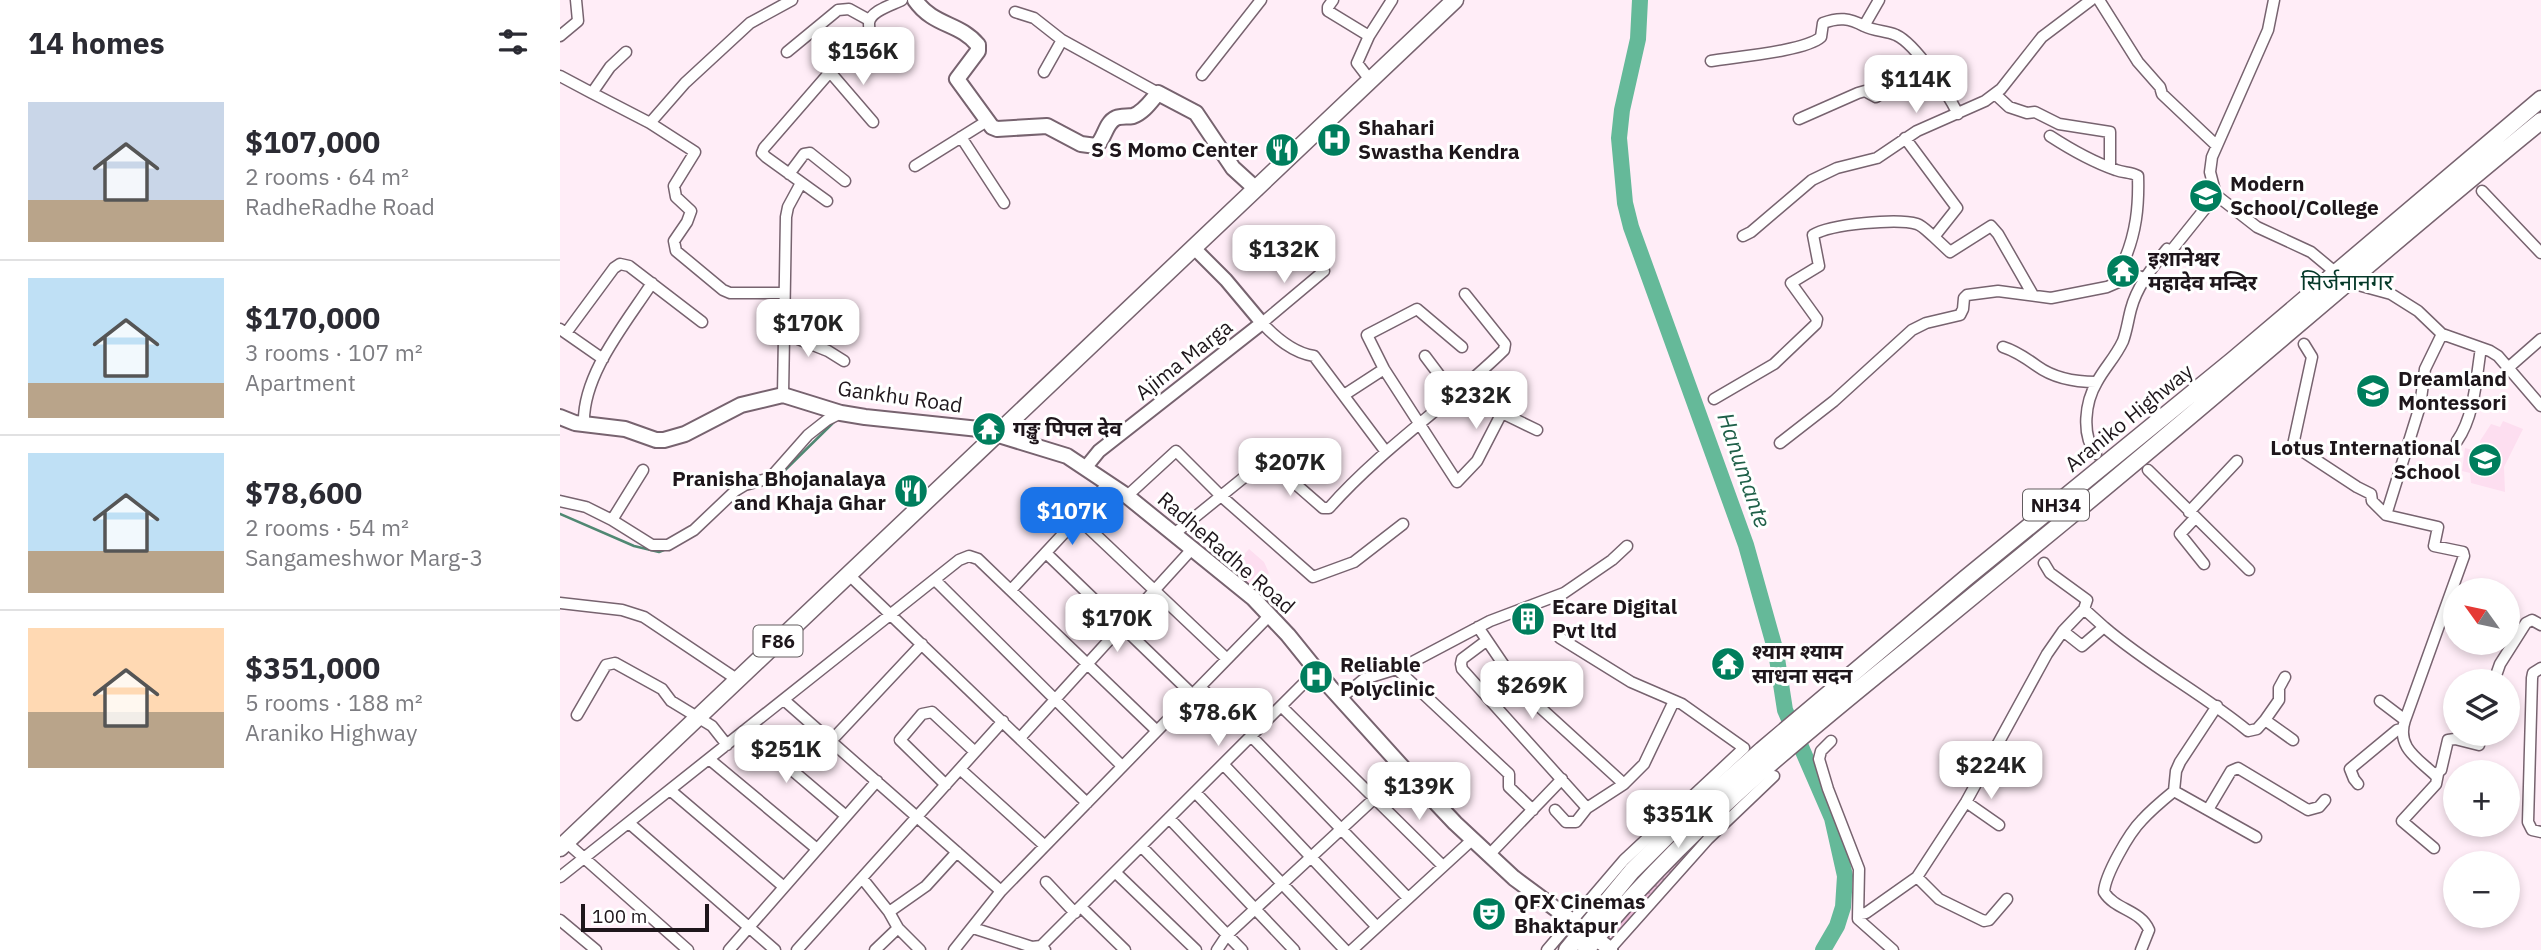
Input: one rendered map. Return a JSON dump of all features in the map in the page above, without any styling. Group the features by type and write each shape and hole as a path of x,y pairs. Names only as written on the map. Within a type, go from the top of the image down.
{"main road":[{"path":"915,0 932,18 959,29 978,45 978,51 957,79 992,127 1047,126 1081,144 1096,146 1116,118 1134,116 1158,93 1196,113 1233,168 1256,189"},
{"name":"F86","path":"563,845 1455,0"},
{"name":"Araniko Highway","path":"1567,950 1820,711 2206,405 2341,278 2541,99"},
{"name":"Araniko Highway","path":"2341,278 2541,121"},
{"path":"560,417 584,424 625,429 656,440 664,440 685,434 741,405 783,395"},
{"name":"Gankhu Road","path":"783,395 841,413 979,429 996,434"},
{"name":"RadheRadhe Road","path":"996,434 1057,452 1086,467 1127,496 1192,549 1270,615 1405,770 1489,855 1584,934 1609,949"}],"street":[{"path":"560,36 578,21 576,0"},
{"path":"650,123 685,83 750,23 792,0"},
{"path":"827,201 762,153 830,72 867,40 872,15 902,0"},
{"path":"1202,75 1261,0"},
{"path":"1333,0 1328,11 1369,36"},
{"path":"1370,80 1357,63 1369,36 1392,0"},
{"path":"1864,26 1879,0"},
{"path":"1742,236 1751,232 1812,180 1837,168 1877,158 1905,138 1995,94 2042,37 2091,0"},
{"path":"2099,0 2138,62 2162,94 2216,145"},
{"path":"2274,0 2268,30 2216,145 2210,166 2213,191 2257,228 2311,252 2341,278 2391,294 2418,311 2442,334 2498,356 2541,406"},
{"path":"787,52 838,10 849,9 869,20"},
{"path":"1015,12 1034,18 1062,40 1158,93"},
{"path":"1711,61 1770,52 1815,41 1821,37 1823,23 1849,19 1875,32 1897,35 1934,74 1958,114"},
{"path":"1044,72 1062,40"},
{"path":"592,93 610,67 626,51"},
{"path":"1799,119 1865,91 1876,97 1927,65"},
{"path":"830,72 873,122"},
{"path":"560,76 650,123 695,152 674,186 676,197 691,211 687,222 674,240 676,251 730,293 783,293"},
{"path":"1995,94 2009,107 2027,113 2035,112 2059,124 2110,132 2110,167"},
{"path":"915,166 987,121"},
{"path":"2050,136 2072,150 2138,176 2139,197 2134,233 2124,261 2127,268 2139,277"},
{"path":"961,137 1004,203"},
{"path":"1905,138 1957,208 1934,237"},
{"path":"789,174 804,154 810,153 845,181"},
{"path":"783,395 786,217 788,207 802,183"},
{"path":"2482,191 2541,253"},
{"path":"1780,443 1834,401 1912,330 1926,323 1960,315 1967,295 1998,290 2051,298 2078,295 2139,277 2166,249 2171,251 2216,195"},
{"path":"1714,399 1774,364 1816,324 1817,319 1791,283 1819,266 1814,235 1819,232 1853,224 1907,222 1919,224 1950,252 1991,226 2033,295"},
{"name":"Ajima Marga","path":"1086,467 1100,451 1262,323 1194,248"},
{"path":"603,359 563,331 620,264 629,266 702,323"},
{"path":"1324,271 1262,323 1273,335 1302,354 1314,356 1386,452"},
{"path":"2096,454 2089,444 2086,424 2096,382 2111,364 2122,344 2139,277"},
{"path":"584,424 583,410 603,359 652,283"},
{"path":"1174,534 1263,461 1268,460 1323,508 1329,508 1419,422 1455,396 1504,350 1505,344 1465,294"},
{"path":"1462,347 1417,309 1367,335 1384,369 1457,482 1477,461 1511,395"},
{"path":"783,333 818,346 844,361"},
{"path":"2386,515 2420,406 2425,369 2442,334"},
{"path":"2508,368 2541,339"},
{"path":"2304,344 2312,357 2293,445 2371,494 2372,501 2386,515 2438,527 2434,546 2463,552 2464,556 2401,736 2404,745 2435,775 2438,774"},
{"path":"2003,347 2029,359 2051,374 2073,382 2096,382"},
{"path":"2457,441 2463,433 2471,409 2481,348"},
{"path":"1425,356 1455,396"},
{"path":"1344,395 1384,369"},
{"path":"560,501 586,508 612,520 652,545 661,546 676,542 694,530 735,491 744,485 770,478 808,435 841,413"},
{"path":"1502,413 1537,430"},
{"path":"1127,496 1176,452 1221,496 1313,577 1354,562 1403,524"},
{"path":"2204,564 2180,534 2192,515 2237,461"},
{"path":"612,520 643,470"},
{"path":"2148,470 2249,570"},
{"path":"1011,590 1108,483"},
{"path":"1078,519 1227,659"},
{"path":"1340,698 1364,679 1403,667 1478,626 1564,593 1628,546"},
{"path":"1020,738 1192,549"},
{"path":"1045,553 1122,626 1241,725"},
{"path":"560,877 964,557 978,559 1157,731"},
{"path":"1859,914 1866,913 1917,877 1966,802 2025,691 2063,631 2084,609 2087,600 2050,573 2043,563"},
{"path":"848,573 1087,803"},
{"path":"935,580 1122,766"},
{"path":"560,603 622,610 643,617 738,680"},
{"path":"2084,609 2144,660 2217,706 2248,731 2257,729 2279,700 2279,688 2285,677"},
{"path":"954,950 1001,891 1270,615"},
{"path":"2498,669 2526,623 2532,621 2541,625"},
{"path":"1478,626 1520,689 1624,784"},
{"path":"2063,631 2082,646 2104,627"},
{"path":"1547,950 1584,934 1643,840 1744,748 1674,701 1631,682 1560,638"},
{"path":"1486,641 1462,659 1462,669 1587,808"},
{"path":"831,741 922,644"},
{"path":"577,715 606,665 615,663 662,690 671,701 712,726 727,744"},
{"path":"1403,667 1399,671 1509,774 1509,787 1533,810"},
{"path":"2541,668 2533,673 2532,678 2528,822 2532,830 2541,832"},
{"path":"973,928 1043,948 1316,671"},
{"path":"784,700 1001,891"},
{"path":"1555,810 1566,822 1571,823 1580,819 1587,808 1633,776 1649,756 1674,701"},
{"path":"2380,701 2403,725"},
{"path":"1281,706 1443,866"},
{"path":"2141,950 2149,930 2146,923 2112,902 2106,896 2104,888 2116,859 2136,826 2175,791 2176,771 2180,762 2217,706"},
{"path":"946,785 900,740 922,714 932,712 975,752"},
{"path":"2264,720 2293,740"},
{"path":"797,950 1003,721"},
{"path":"2358,784 2350,769 2403,725"},
{"path":"746,731 846,816"},
{"path":"1251,736 1408,898"},
{"path":"1831,741 1821,751 1819,759 1838,819 1858,869 1858,919 1893,950"},
{"path":"2434,848 2402,821 2436,784 2447,746"},
{"path":"709,759 817,849"},
{"path":"1609,949 1708,839 1769,762"},
{"path":"1223,764 1377,927"},
{"path":"2209,808 2231,771 2238,768 2308,810 2319,807 2326,800"},
{"path":"960,769 1045,846"},
{"path":"1217,950 1227,935 1405,770"},
{"path":"1489,855 1562,779"},
{"path":"729,950 877,781"},
{"path":"670,790 784,887"},
{"path":"2175,791 2256,837"},
{"path":"1195,792 1345,950"},
{"path":"1966,802 1999,825"},
{"path":"1169,818 1294,950"},
{"path":"628,823 775,950"},
{"path":"1352,950 1473,839"},
{"path":"563,845 584,858 688,950"},
{"path":"1141,846 1242,950"},
{"path":"889,912 926,886 957,852"},
{"path":"1115,873 1196,950"},
{"path":"1917,877 1939,899 1984,921 1989,920 2007,899"},
{"path":"862,878 889,912 898,929 920,950"},
{"path":"1046,882 1125,950"},
{"path":"560,920 596,950"},
{"path":"875,950 898,929"}],"shaded area":[{"name":"Shahari Swastha Kendra","path":"1333,129 1346,138 1336,152 1322,142"},
{"name":"Dreamland Montessori","path":"2363,375 2391,388 2382,408 2354,394"},
{"name":"Lotus International School","path":"2503,421 2523,429 2504,467 2505,492 2471,483 2470,473 2462,471 2465,448 2480,452 2480,441 2491,424 2500,427"},
{"path":"1249,549 1264,562 1269,573 1260,587 1245,584 1229,571"},
{"path":"1768,775 1612,940 1610,939 1632,909"}],"waterway":[{"name":"Hanumante","path":"1640,0 1638,39 1622,110 1619,138 1625,203 1631,227 1746,545 1776,652 1785,710 1832,818 1845,876 1843,907 1837,926 1823,950"},
{"path":"774,478 835,421"},
{"path":"731,501 742,492"},
{"path":"560,514 634,546 659,552 664,550"}],"place":[{"name":"Shahari Swastha Kendra","path":"1334,140"},
{"name":"S S Momo Center","path":"1282,150"},
{"name":"Modern School/College","path":"2206,196"},
{"name":"इशानेश्वर महादेव मन्दिर","path":"2123,271"},
{"name":"Dreamland Montessori","path":"2373,391"},
{"name":"गङ्खु पिपल देव","path":"989,429"},
{"name":"Lotus International School","path":"2485,460"},
{"name":"Pranisha Bhojanalaya and Khaja Ghar","path":"911,491"},
{"name":"Ecare Digital Pvt ltd","path":"1528,619"},
{"name":"श्याम श्याम साधना सदन","path":"1728,664"},
{"name":"Reliable Polyclinic","path":"1316,677"},
{"name":"QFX Cinemas Bhaktapur","path":"1489,914"}],"district":[{"name":"सिर्जनानगर","path":"2347,282"}]}
